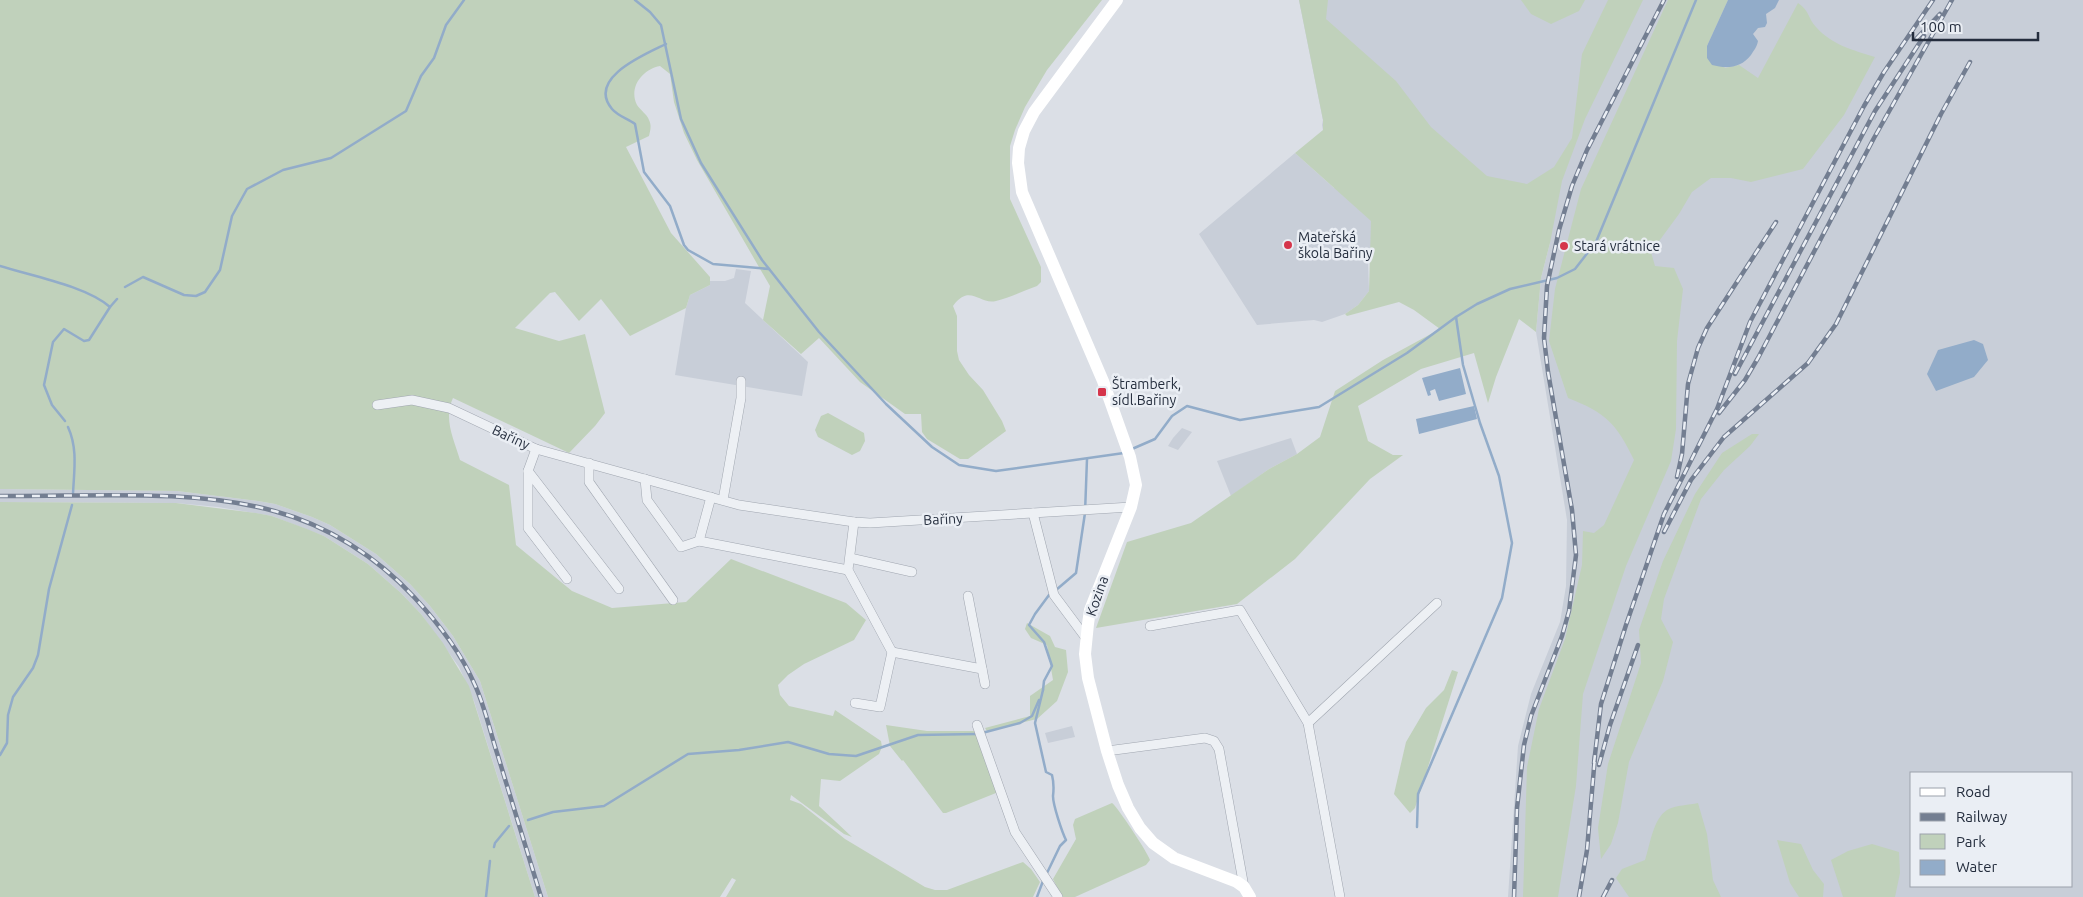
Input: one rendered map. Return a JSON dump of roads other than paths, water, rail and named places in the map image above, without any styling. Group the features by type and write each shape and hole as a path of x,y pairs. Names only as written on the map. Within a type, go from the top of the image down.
{"main road":[{"name":"Kozina","path":"1118,0 1034,112 1021,140 1018,163 1022,192 1103,381 1128,451 1136,485 1132,507 1090,610 1086,638 1088,678 1118,785 1128,808 1140,828 1153,843 1174,858 1231,879 1247,892"}],"street":[{"path":"723,500 741,398 741,381"},
{"name":"Bařiny","path":"377,405 412,400 449,408 536,449 723,500 779,511 854,522 1132,507"},
{"path":"536,449 528,471 528,528 567,579"},
{"path":"589,463 589,482 672,600"},
{"path":"528,471 619,589"},
{"path":"645,479 647,500 681,547 699,541 848,570"},
{"path":"699,541 711,497"},
{"path":"1033,513 1054,595 1086,638"},
{"path":"854,522 848,570 892,652 880,707 855,702"},
{"path":"850,558 912,572"},
{"path":"968,596 985,684"},
{"path":"1308,722 1437,603"},
{"path":"1150,626 1240,610 1308,722 1340,897"},
{"path":"892,652 982,669"},
{"path":"978,725 1015,832 1058,897"},
{"name":"Kozina","path":"1108,752 1205,738 1214,741 1219,749 1247,892"}],"water":[{"path":"1728,0 1779,0 1775,8 1766,14 1767,23 1765,27 1758,28 1753,34 1758,41 1751,55 1743,63 1723,67 1712,65 1707,58 1707,46"},
{"path":"1974,340 1983,344 1988,360 1974,377 1936,391 1927,374 1938,350"},
{"path":"1460,368 1466,394 1439,401 1435,389 1430,391 1431,395 1428,396 1422,378"},
{"path":"1474,406 1477,419 1419,434 1416,419"}],"waterway":[{"path":"125,287 143,277 184,295 196,296 205,292 220,270 232,216 247,189 283,170 331,158 406,111 421,76 434,58 446,25 464,0"},
{"path":"635,0 650,12 661,25 681,119 701,163 762,260 819,332 886,404 932,447 959,465 996,471 1124,453"},
{"path":"1132,449 1155,439 1172,416 1187,406 1240,420 1319,407 1407,353 1477,304 1510,289 1557,278 1575,269 1596,242 1696,0"},
{"path":"666,44 633,61 612,77 607,87 606,98 614,111 635,124 644,172 670,206 684,245 688,250 713,264 769,269"},
{"path":"0,266 73,287 110,307 117,299"},
{"path":"65,421 52,405 44,385 53,342 64,329 84,341 89,340 110,307"},
{"path":"1417,827 1418,794 1502,598 1512,543 1499,476 1480,423 1463,365 1456,317"},
{"path":"68,427 74,452 73,494"},
{"path":"1056,590 1076,573 1085,513 1087,459"},
{"path":"0,755 7,743 8,715 13,697 33,668 38,655 49,589 72,505"},
{"path":"1043,690 1044,681 1052,666 1044,642 1029,625 1049,595"},
{"path":"1043,690 1035,723 1046,772 1052,775 1054,806 1066,840 1060,846 1047,873"},
{"path":"982,733 1020,723 1032,716 1039,700"},
{"path":"528,820 553,812 604,806 688,754 739,750 788,742 829,754 856,756 918,735 977,734"},
{"path":"494,847 495,843 509,826"},
{"path":"486,897 490,861"},
{"path":"1037,897 1043,881"}],"railway":[{"path":"1514,897 1517,808 1524,745 1531,716 1562,636 1569,611 1576,555 1572,510 1548,372 1544,338 1547,286 1559,230 1572,186 1587,150 1664,0"},
{"path":"1594,763 1601,704 1664,514 1717,409 1750,322 1864,106 1884,72 1933,0"},
{"path":"1719,413 1745,380 1758,358 1874,138 1952,0"},
{"path":"1916,39 1940,14"},
{"path":"1735,374 1875,111 1924,36"},
{"path":"1664,532 1691,480 1724,437 1808,363 1836,324 1941,114 1970,62"},
{"path":"1677,477 1682,454 1688,384 1698,348 1707,328 1776,222"},
{"path":"0,496 174,496 242,504 294,517 332,534 367,556 400,582 423,607 448,638 468,671 484,710 541,897"},
{"path":"1599,765 1610,725 1638,645"},
{"path":"1579,897 1587,850 1595,756"},
{"path":"1603,897 1612,880"}],"place":[{"name":"Mateřská škola Bařiny","path":"1288,245"},
{"name":"Stará vrátnice","path":"1564,246"},
{"name":"Štramberk, sídl.Bařiny","path":"1102,392"}]}
